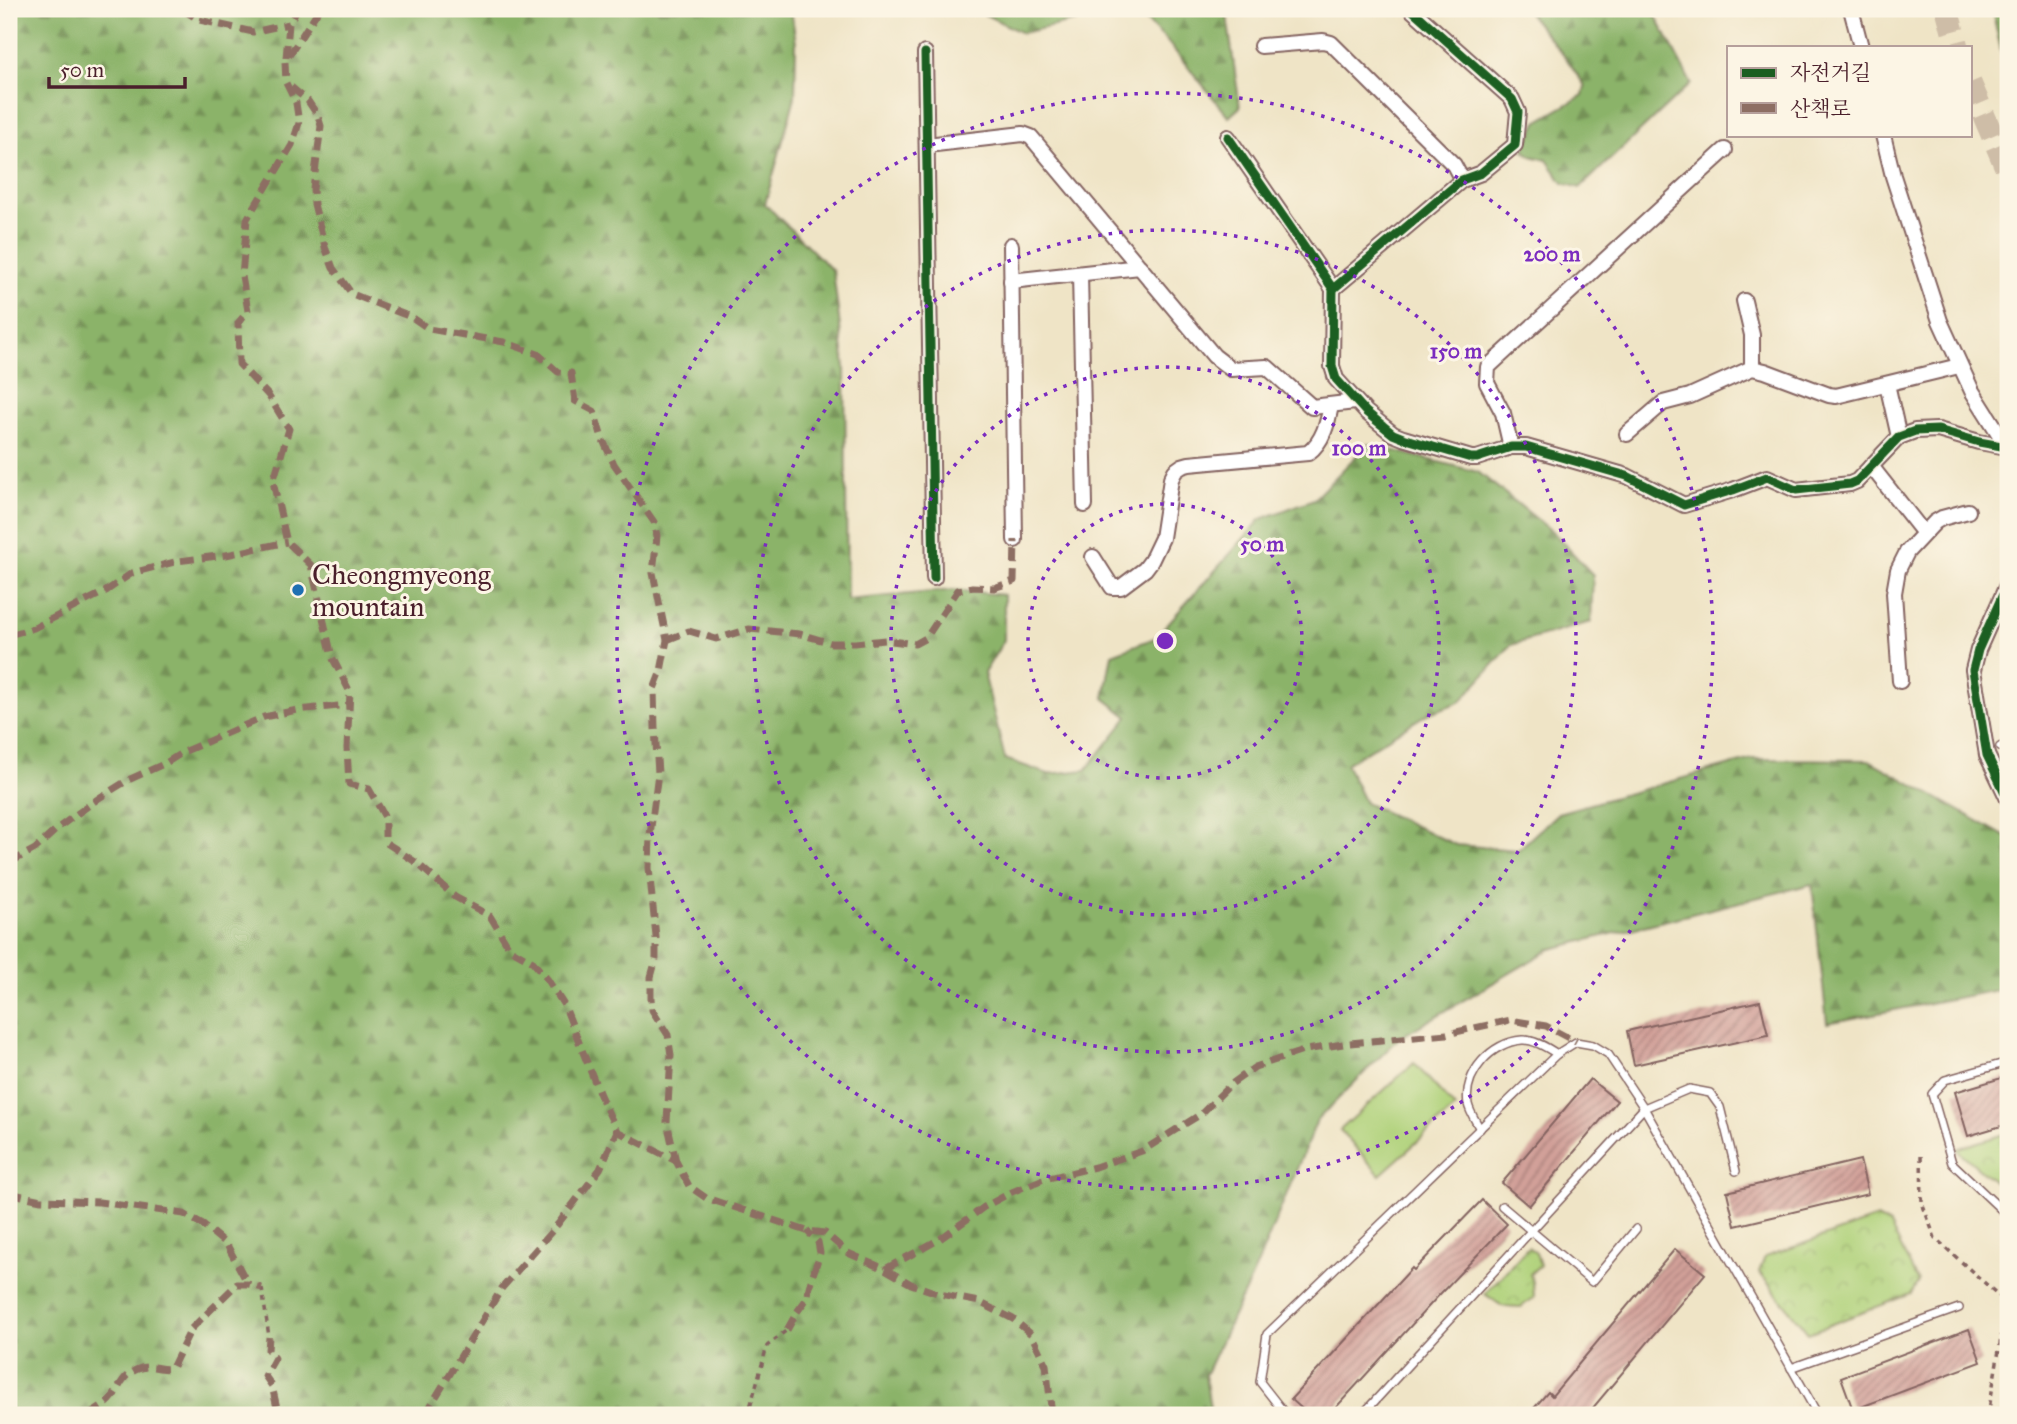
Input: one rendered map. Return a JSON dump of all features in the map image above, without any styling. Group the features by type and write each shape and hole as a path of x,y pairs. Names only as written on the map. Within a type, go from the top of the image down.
{"street":[{"path":"1333,289 1462,180 1481,173 1515,145 1518,112 1512,99 1411,9"},
{"path":"1851,9 1861,46"},
{"path":"1261,46 1323,41 1332,43 1454,165 1462,180"},
{"path":"925,53 934,578"},
{"path":"927,145 1023,134 1031,137 1214,356 1231,369 1267,367 1312,407 1355,402"},
{"path":"1883,136 1893,176 1936,308 1959,366 2008,448"},
{"path":"1228,137 1333,289 1334,372 1355,402 1393,434 1471,458 1511,447 1526,447 1627,476 1684,505 1767,477 1796,490 1850,484 1857,481 1899,437 1915,431 1938,430 2008,448"},
{"path":"1511,447 1503,413 1487,383 1488,367 1726,150"},
{"path":"1011,245 1016,540"},
{"path":"1011,281 1140,267"},
{"path":"1080,274 1085,505"},
{"path":"1744,301 1752,335 1752,369"},
{"path":"1627,434 1663,403 1690,396 1752,369 1836,396 1959,366"},
{"path":"1887,384 1899,437"},
{"path":"1093,557 1112,587 1121,587 1145,569 1162,538 1169,486 1175,471 1189,464 1308,453 1313,450 1327,427 1331,405"},
{"path":"1871,466 1923,533"},
{"path":"1900,681 1894,593 1898,570 1923,533 1942,518 1968,511"},
{"path":"2008,583 1978,650 1973,670 1987,755 2008,799"}],"lane":[{"path":"2000,747 2008,743"},
{"path":"1480,1129 1468,1103 1470,1083 1480,1062 1507,1043 1524,1039 1545,1046 1557,1054"},
{"path":"1286,1415 1260,1382 1267,1334 1557,1054 1576,1042 1593,1045 1608,1054 1644,1108 1818,1415"},
{"path":"2008,1062 1945,1080 1932,1094 1952,1163 2008,1216"},
{"path":"1362,1415 1644,1108 1689,1089 1710,1093 1720,1107 1736,1171"},
{"path":"1503,1206 1592,1282 1636,1229"},
{"path":"1791,1368 1959,1308"}],"path":[{"path":"1921,1156 1922,1203 1935,1238 2007,1303 1989,1415"},
{"path":"262,1288 269,1337"},
{"path":"748,1415 767,1346 787,1330"},
{"path":"1914,1415 1922,1415"}],"green space":[{"path":"9,9 791,9 796,43 795,97 765,204 833,271 845,367 847,600 953,590 1004,595 1004,640 984,673 1005,759 1048,774 1086,770 1128,717 1104,698 1112,654 1155,638 1261,519 1314,499 1368,444 1478,472 1553,532 1593,575 1591,622 1511,645 1460,702 1427,714 1346,764 1365,803 1456,845 1518,850 1558,813 1752,759 1869,760 2008,838 2008,988 1827,1023 1812,884 1551,949 1399,1038 1317,1120 1256,1268 1205,1375 1211,1415 9,1415"},
{"path":"974,9 1131,9 1022,33"},
{"path":"1134,9 1226,9 1240,107 1229,117 1166,40"},
{"path":"1525,9 1652,9 1691,83 1580,188 1563,183 1547,160 1531,156 1524,150 1537,122 1583,95 1585,86 1566,58"},
{"path":"1992,9 2008,9 2008,73 2003,59"},
{"path":"1414,1063 1455,1108 1380,1175 1340,1130"},
{"path":"2008,1133 2008,1193 1956,1149"},
{"path":"1877,1218 1890,1225 1918,1282 1911,1294 1808,1333 1759,1272 1765,1257"},
{"path":"1528,1247 1536,1253 1540,1265 1530,1274 1534,1297 1521,1307 1502,1306 1485,1294"}],"building":[{"path":"1760,1001 1768,1035 1634,1065 1627,1031"},
{"path":"2008,1076 2008,1124 1968,1136 1955,1092"},
{"path":"1590,1079 1617,1101 1529,1206 1502,1183"},
{"path":"1860,1160 1868,1194 1735,1226 1727,1192"},
{"path":"1482,1200 1507,1224 1329,1415 1309,1415 1291,1399 1412,1268 1414,1270"},
{"path":"1675,1249 1705,1274 1587,1415 1528,1415 1548,1392 1552,1396"},
{"path":"1969,1329 1981,1362 1853,1410 1841,1377"}],"tunnel":[{"path":"1947,9 1957,46"},
{"path":"1972,88 2008,172"}],"marked path":[{"path":"182,9 199,20 253,32 289,24"},
{"path":"286,58 289,24 297,9"},
{"path":"319,9 285,62 286,83 296,103 299,123 292,145 247,219 242,276 248,311 238,323 239,364 268,395 289,429 273,482 287,542 311,565 332,657 350,692 347,748 349,784 369,789 385,817 385,842 417,863 455,897 490,916 510,949 533,962 548,980 565,1007 617,1131 676,1161 689,1186 706,1198 807,1231 825,1233 848,1253 911,1284 940,1294 979,1302 1013,1319 1031,1334 1046,1365 1052,1415"},
{"path":"291,87 308,101 321,126 313,189 314,204 333,268 352,294 413,318 429,329 504,342 538,354 558,372 571,373 575,401 594,411 614,464 654,522 657,536 653,573 667,640 661,671 654,689 658,773 650,835 649,868 656,937 651,998 652,1010 668,1035 671,1055 667,1122 676,1161"},
{"path":"667,640 689,631 716,639 749,629 800,634 831,643 885,640 915,644 926,638 958,590 972,587 994,588 1014,581 1015,540"},
{"path":"9,635 34,628 106,591 132,573 178,561 226,555 287,542"},
{"path":"9,863 35,849 59,827 99,798 183,752 264,717 297,710 350,705"},
{"path":"885,1269 940,1239 984,1207 1012,1192 1041,1180 1095,1167 1142,1151 1201,1114 1230,1085 1255,1067 1306,1050 1349,1043 1447,1034 1511,1020 1546,1026 1576,1042"},
{"path":"425,1415 502,1288 558,1224 600,1169 617,1131"},
{"path":"9,1193 41,1200 99,1202 184,1214 203,1225 227,1245 248,1284"},
{"path":"787,1330 808,1297 820,1253 818,1242 807,1231"},
{"path":"89,1415 110,1401 132,1372 148,1367 172,1368 191,1329 237,1284 262,1288"},
{"path":"269,1337 268,1350 275,1358 265,1376 272,1386 277,1408 285,1415 303,1415"}],"cycle path":[{"path":"1333,289 1462,180 1481,173 1515,145 1518,112 1512,99 1411,9"},
{"path":"925,53 934,578"},
{"path":"1228,137 1333,289 1332,366 1336,379 1366,412 1393,434 1403,438 1471,458 1511,447 1526,447 1627,476 1684,505 1767,477 1796,490 1850,484 1857,481 1899,437 1915,431 1938,430 2007,447"},
{"path":"2008,583 1978,650 1973,670 1987,755 2008,799"}],"place":[{"name":"Cheongmyeong mountain","path":"298,590"}]}
